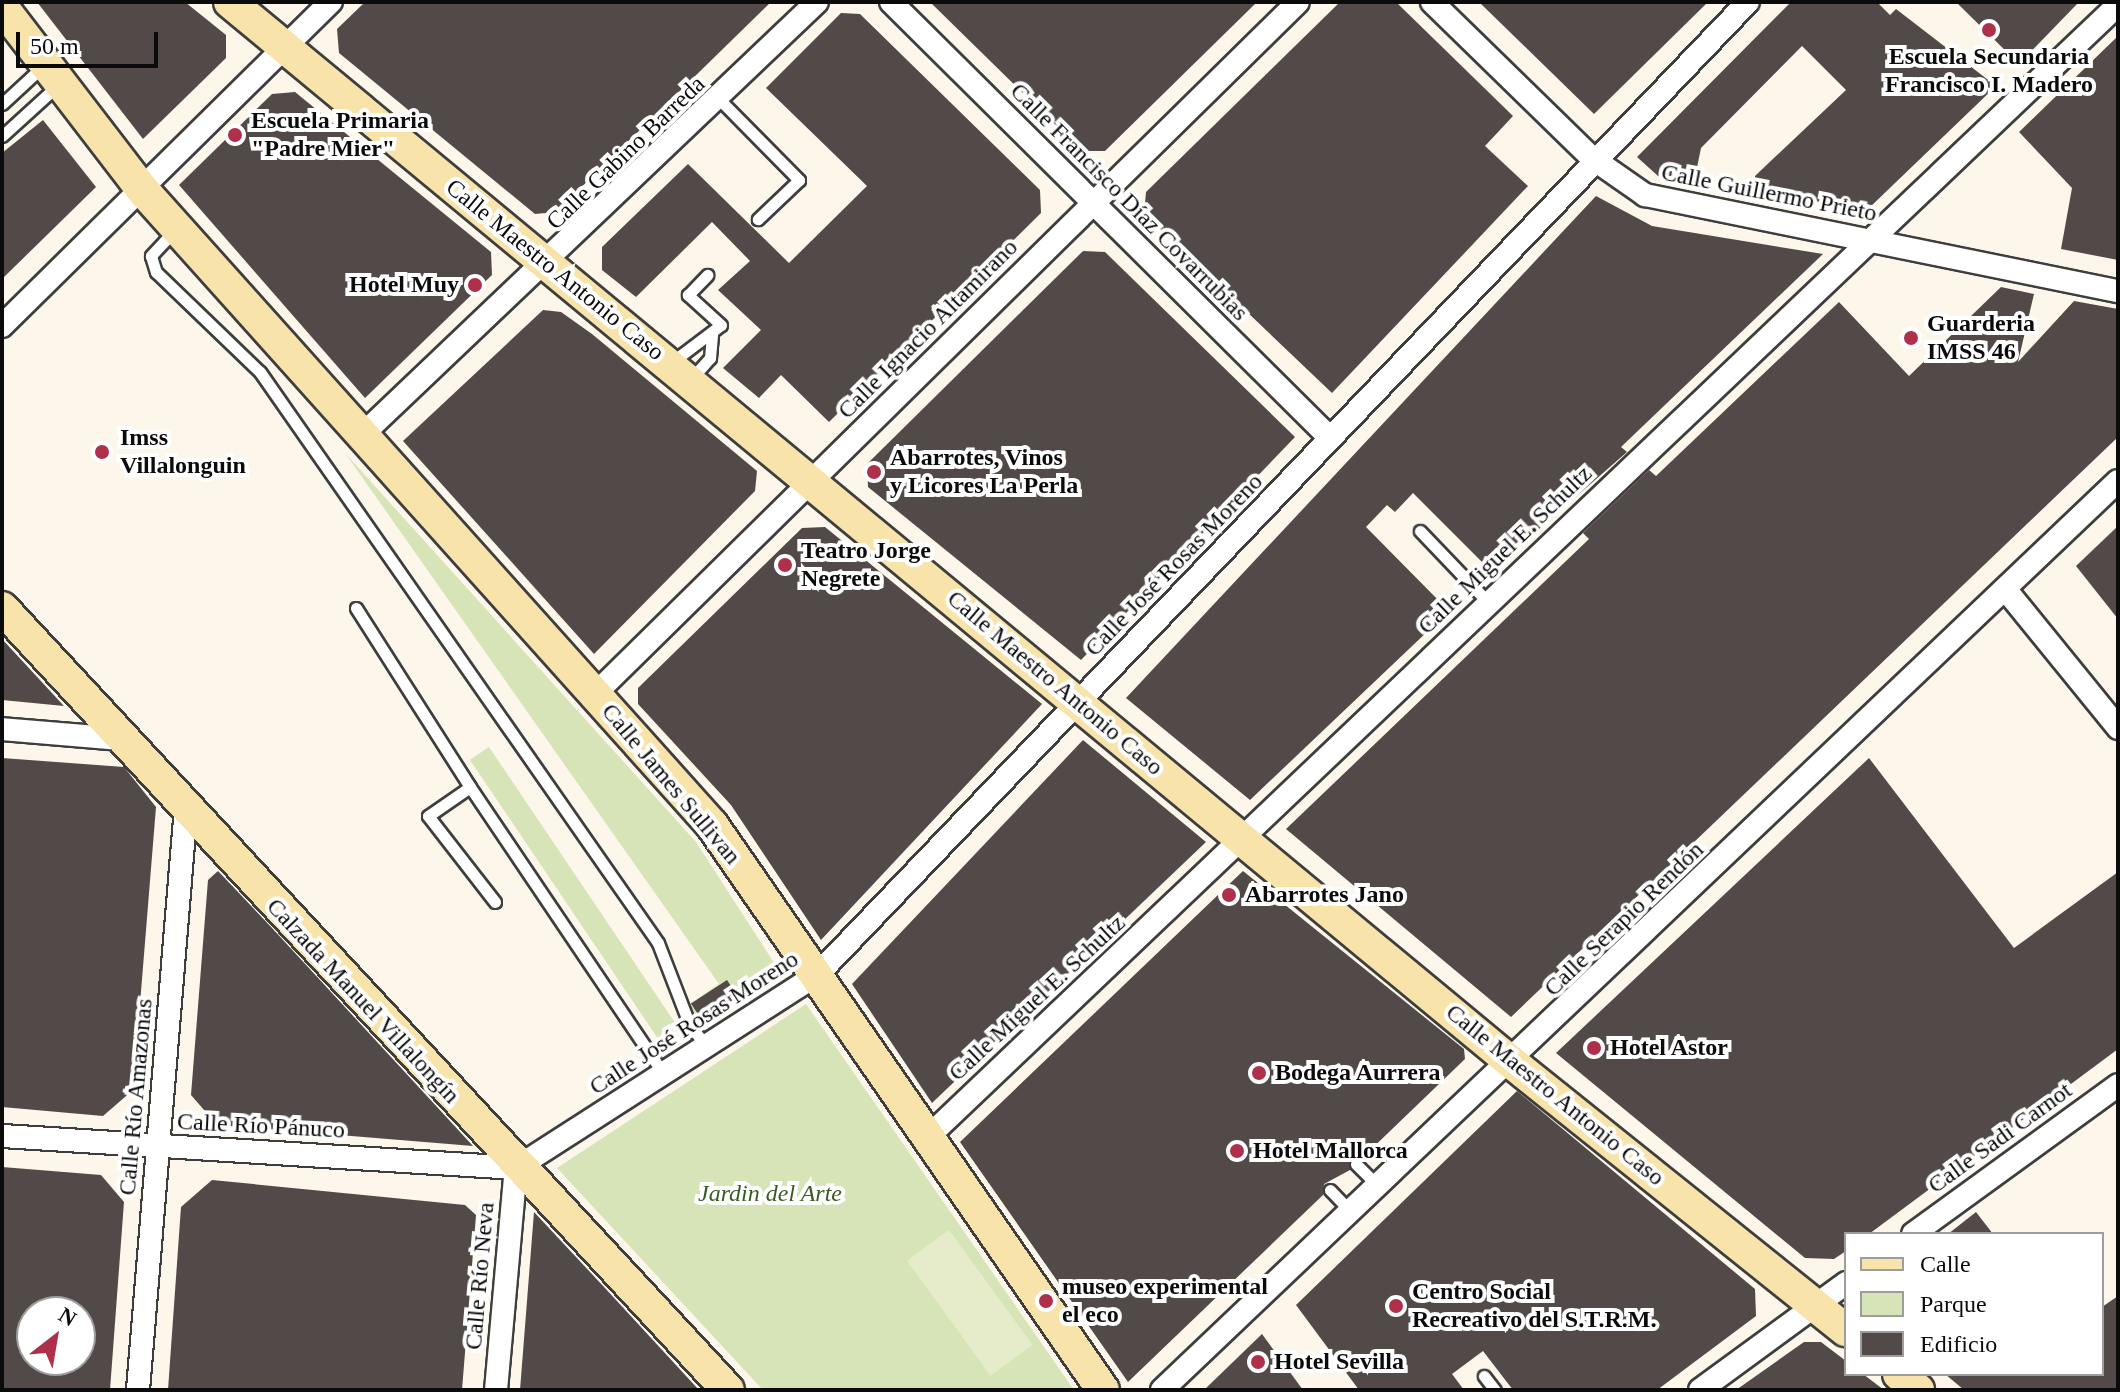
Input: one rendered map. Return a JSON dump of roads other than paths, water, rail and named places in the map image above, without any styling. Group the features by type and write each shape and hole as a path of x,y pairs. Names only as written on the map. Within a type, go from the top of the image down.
{"main road":[{"name":"Calle Maestro Antonio Caso","path":"230,2 1511,1062 1844,1328"},
{"name":"Calle James Sullivan","path":"2,7 140,187 712,825 930,1135 1103,1390"},
{"name":"Calzada Manuel Villalongín","path":"2,608 516,1168 728,1390"},
{"path":"1901,1376 1918,1390"}],"street":[{"path":"2,326 331,2"},
{"name":"Calle Gabino Barreda","path":"362,435 547,265 817,2"},
{"name":"Calle Francisco Díaz Covarrubias","path":"891,2 1330,438"},
{"name":"Calle Ignacio Altamirano","path":"595,694 1298,2"},
{"name":"Calle Guillermo Prieto","path":"1432,2 1592,158 1645,195 2118,291"},
{"name":"Calle José Rosas Moreno","path":"516,1168 708,1048 818,974 1330,438 1592,158 1748,2"},
{"name":"Calle Miguel E. Schultz","path":"930,1135 1243,841 1487,601 2118,5"},
{"name":"Calle Serapio Rendón","path":"1162,1390 1353,1214 2118,481"},
{"path":"2006,590 2118,728"},
{"path":"2,729 122,739"},
{"name":"Calle Río Amazonas","path":"138,1390 186,808"},
{"name":"Calle Sadi Carnot","path":"1916,1232 2118,1085"},
{"name":"Calle Río Pánuco","path":"2,1136 516,1168"},
{"name":"Calle Río Neva","path":"496,1390 516,1168"},
{"path":"1700,1390 1844,1284"}],"lane":[{"path":"2,104 54,72"},
{"path":"2,136 54,72"},
{"path":"719,99 799,180 758,219"},
{"path":"177,227 151,256 156,272 260,372 658,943 690,1026 708,1048"},
{"path":"680,372 690,342 712,334 721,325 688,295 707,275"},
{"path":"680,372 710,358 712,334"},
{"path":"1420,531 1487,601"},
{"path":"356,608 470,787 664,1075"},
{"path":"470,787 428,816 495,902"},
{"path":"1356,1164 1380,1188"},
{"path":"1330,1190 1353,1214"},
{"path":"1484,1376 1495,1390"}],"place":[{"name":"Escuela Secundaria Francisco I. Madero","path":"1989,30"},
{"name":"Escuela Primaria \"Padre Mier\"","path":"235,135"},
{"name":"Hotel Muy","path":"475,285"},
{"name":"Guarderia IMSS 46","path":"1911,338"},
{"name":"Imss Villalonguin","path":"102,452"},
{"name":"Abarrotes, Vinos y Licores La Perla","path":"874,472"},
{"name":"Teatro Jorge Negrete","path":"785,565"},
{"name":"Abarrotes Jano","path":"1229,895"},
{"name":"Hotel Astor","path":"1594,1048"},
{"name":"Bodega Aurrera","path":"1259,1073"},
{"name":"Hotel Mallorca","path":"1237,1151"},
{"name":"museo experimental el eco","path":"1046,1301"},
{"name":"Centro Social Recreativo del S.T.R.M.","path":"1396,1306"},
{"name":"Hotel Sevilla","path":"1258,1362"}],"park label":[{"name":"Jardin del Arte","path":"770,1194"}]}
